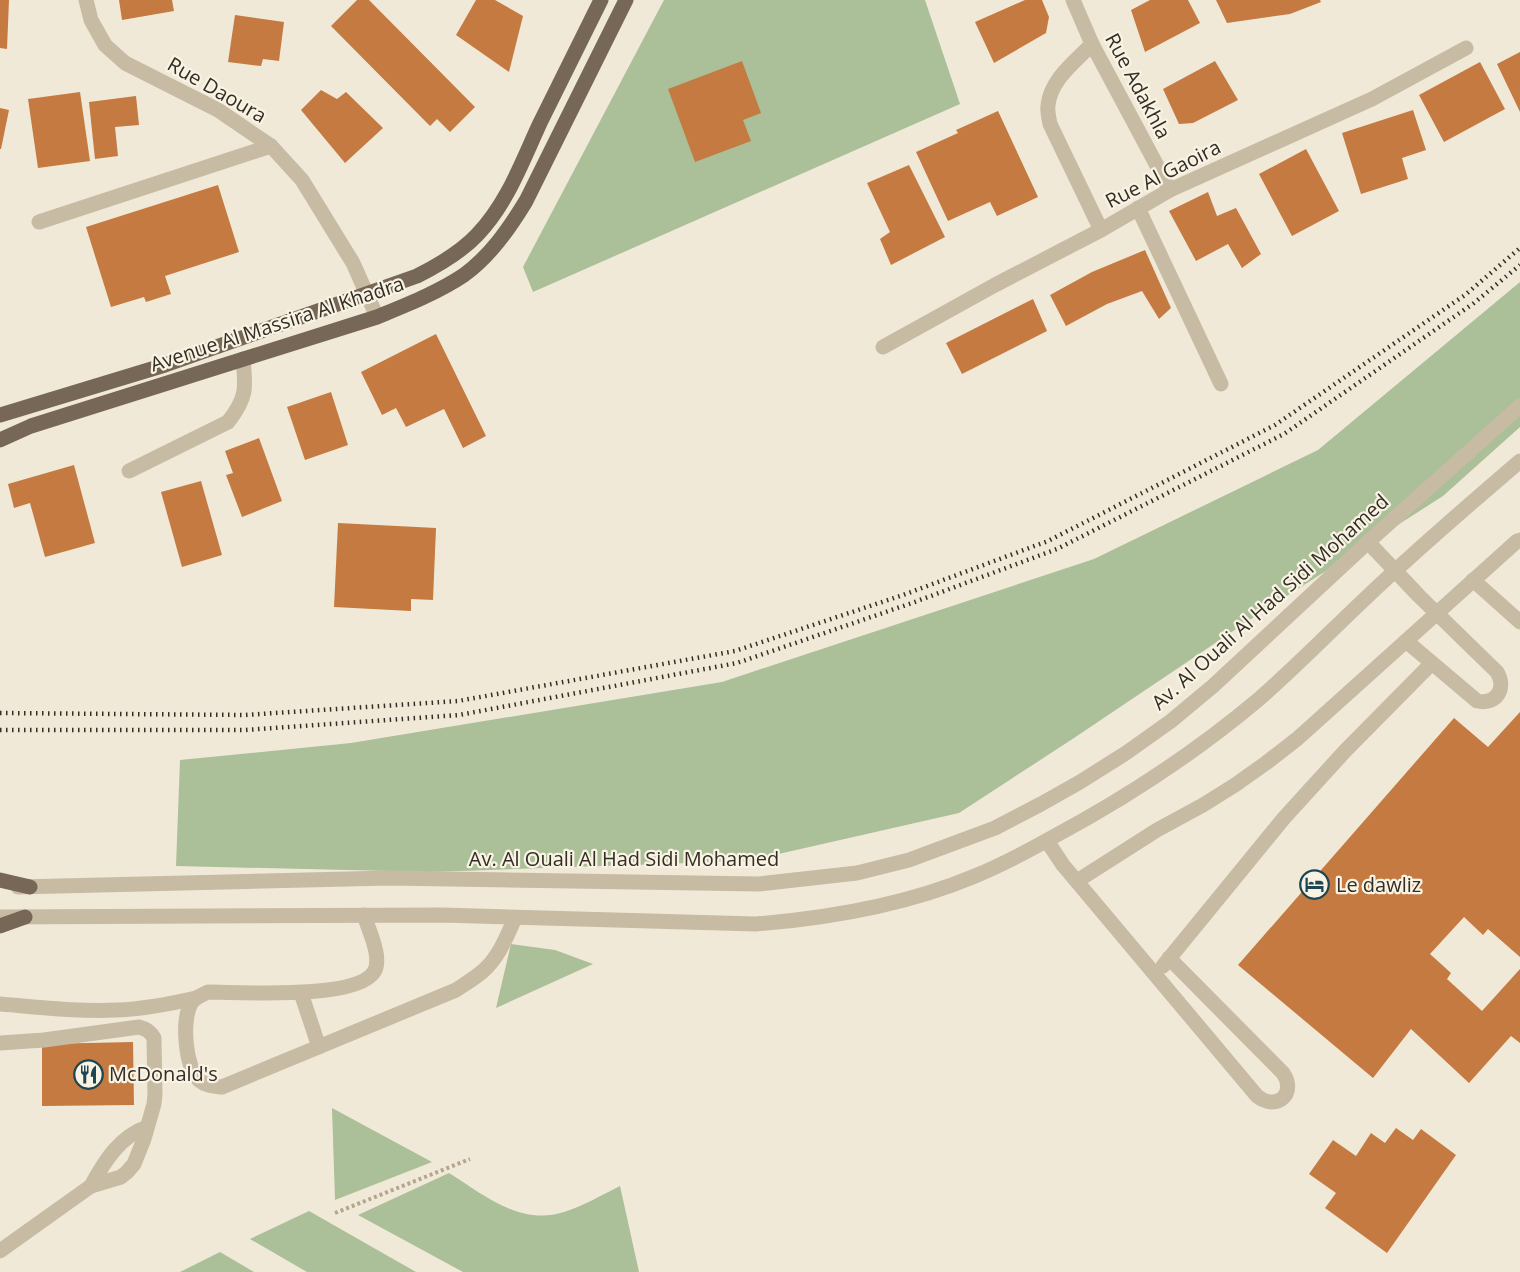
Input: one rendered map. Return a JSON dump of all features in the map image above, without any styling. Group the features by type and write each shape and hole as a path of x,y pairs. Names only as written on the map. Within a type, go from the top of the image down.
{"main road":[{"name":"Avenue Al Massira Al Khadra","path":"0,415 165,365 417,276 439,265 477,235 493,216 506,195 601,0"},
{"name":"Avenue Al Massira Al Khadra","path":"0,440 31,426 377,317 436,291 464,274 499,242 526,201 626,0"},
{"path":"0,880 30,887"},
{"path":"0,926 25,916"}],"street":[{"name":"Rue Daoura","path":"86,0 91,20 105,45 125,63 218,110 271,146 302,180 353,263 377,317"},
{"name":"Rue Adakhla","path":"1076,1 1092,44 1170,190"},
{"path":"1092,44 1059,78 1051,91 1047,106 1050,124 1101,230"},
{"name":"Rue Al Gaoira","path":"883,347 1101,230 1170,190 1372,99 1466,48"},
{"path":"39,222 271,146"},
{"path":"1138,208 1221,384"},
{"path":"129,471 228,422 242,401 246,387 243,358"},
{"name":"Av. Al Ouali Al Had Sidi Mohamed","path":"0,887 389,878 759,884 857,873 909,860 995,828 1070,788 1171,721 1213,686 1368,542 1520,406"},
{"path":"0,917 442,915 756,924 843,914 933,891 976,876 1047,841 1112,804 1205,742 1307,655 1395,570 1517,468"},
{"path":"1077,881 1156,830 1203,805 1266,763 1297,739 1516,541 1520,540"},
{"path":"1368,542 1497,672 1500,678 1500,691 1490,700 1477,701 1406,640"},
{"path":"1473,580 1520,622"},
{"path":"1155,976 1291,811 1345,751 1432,663"},
{"path":"1047,841 1063,865 1257,1096 1263,1100 1277,1102 1287,1092 1287,1079 1169,958"},
{"path":"0,1005 109,1010 142,1008 196,998 208,992 301,993 334,990 364,981 374,973 377,966 377,957 364,915"},
{"path":"196,998 190,1005 186,1017 186,1042 191,1067 198,1080 208,1086 222,1087 456,990 483,970 493,959 515,918"},
{"path":"301,993 319,1047"},
{"path":"0,1043 139,1027 146,1029 151,1033 154,1042 155,1094 152,1114 134,1164 127,1172 114,1179 91,1186 0,1251"},
{"path":"91,1186 117,1147 139,1130 147,1127"}],"path":[{"path":"335,1213 470,1158"}],"green space":[{"path":"664,0 925,0 960,104 533,292 523,267"},
{"path":"1520,282 1520,427 1443,496 1257,615 959,813 748,861 431,872 176,866 180,760 351,743 722,682 1094,559 1318,450"},
{"path":"511,944 555,950 593,964 496,1008"},
{"path":"332,1108 432,1162 335,1200"},
{"path":"449,1173 489,1199 518,1212 532,1215 564,1212 620,1186 639,1272 463,1272 358,1215"},
{"path":"309,1211 416,1272 307,1272 250,1239"},
{"path":"220,1252 254,1272 180,1272"}],"building":[{"path":"0,0 9,0 7,49 0,48"},
{"path":"119,0 172,0 174,11 122,20"},
{"path":"357,0 369,0 475,107 450,132 437,119 430,126 331,26"},
{"path":"476,0 495,0 523,16 509,72 456,35"},
{"path":"1025,0 1042,0 1049,17 1046,33 994,63 975,22"},
{"path":"1150,0 1188,0 1200,23 1145,52 1131,10"},
{"path":"1216,0 1320,0 1321,2 1290,14 1227,23"},
{"path":"235,15 284,22 279,61 263,59 261,66 228,62"},
{"path":"1520,52 1520,112 1497,64"},
{"path":"742,61 761,113 743,120 751,141 695,162 668,89"},
{"path":"1215,61 1238,100 1193,123 1179,124 1163,89"},
{"path":"1480,62 1505,109 1444,142 1419,95"},
{"path":"321,90 337,99 346,92 383,128 345,163 301,110"},
{"path":"80,92 90,161 38,168 28,99"},
{"path":"136,96 139,125 115,127 118,156 95,159 89,102"},
{"path":"0,108 9,110 1,149 0,149"},
{"path":"1413,110 1426,150 1402,158 1408,179 1361,194 1342,133"},
{"path":"998,111 1038,197 997,216 990,202 948,221 916,152"},
{"path":"1306,149 1339,211 1292,236 1259,174"},
{"path":"909,165 945,237 891,265 880,239 890,232 867,183"},
{"path":"218,185 239,252 165,276 171,294 146,302 144,297 111,307 86,227"},
{"path":"1208,192 1217,216 1236,208 1261,254 1242,268 1228,244 1196,261 1169,211"},
{"path":"1145,250 1171,308 1159,319 1142,291 1107,304 1066,326 1050,295 1092,272"},
{"path":"1033,299 1047,331 962,374 946,343"},
{"path":"436,334 486,436 463,448 444,409 406,427 396,408 382,415 361,372"},
{"path":"331,392 348,445 305,460 287,407"},
{"path":"259,438 282,501 242,517 226,475 233,473 225,451"},
{"path":"74,465 95,543 45,557 30,503 14,508 8,484"},
{"path":"201,481 222,555 182,567 161,492"},
{"path":"338,523 436,528 433,600 411,599 411,611 334,607"},
{"name":"Le dawliz","path":"1520,712 1520,957 1488,929 1483,935 1464,917 1430,954 1451,973 1447,979 1482,1011 1520,969 1520,1043 1511,1036 1469,1083 1411,1029 1373,1078 1238,965 1454,718 1488,747"},
{"name":"McDonald's","path":"133,1042 134,1105 42,1106 42,1044"},
{"path":"1396,1128 1413,1140 1421,1129 1456,1155 1387,1253 1325,1208 1336,1193 1309,1174 1333,1140 1356,1156 1371,1133 1385,1143"}],"railway":[{"path":"0,713 245,715 458,701 735,651 903,595 1048,541 1275,425 1465,295 1520,248"},
{"path":"0,730 245,730 459,715 737,663 912,603 1057,549 1284,434 1474,303 1520,265"}],"place":[{"name":"Le dawliz","path":"1315,885"},
{"name":"McDonald's","path":"88,1074"}]}
